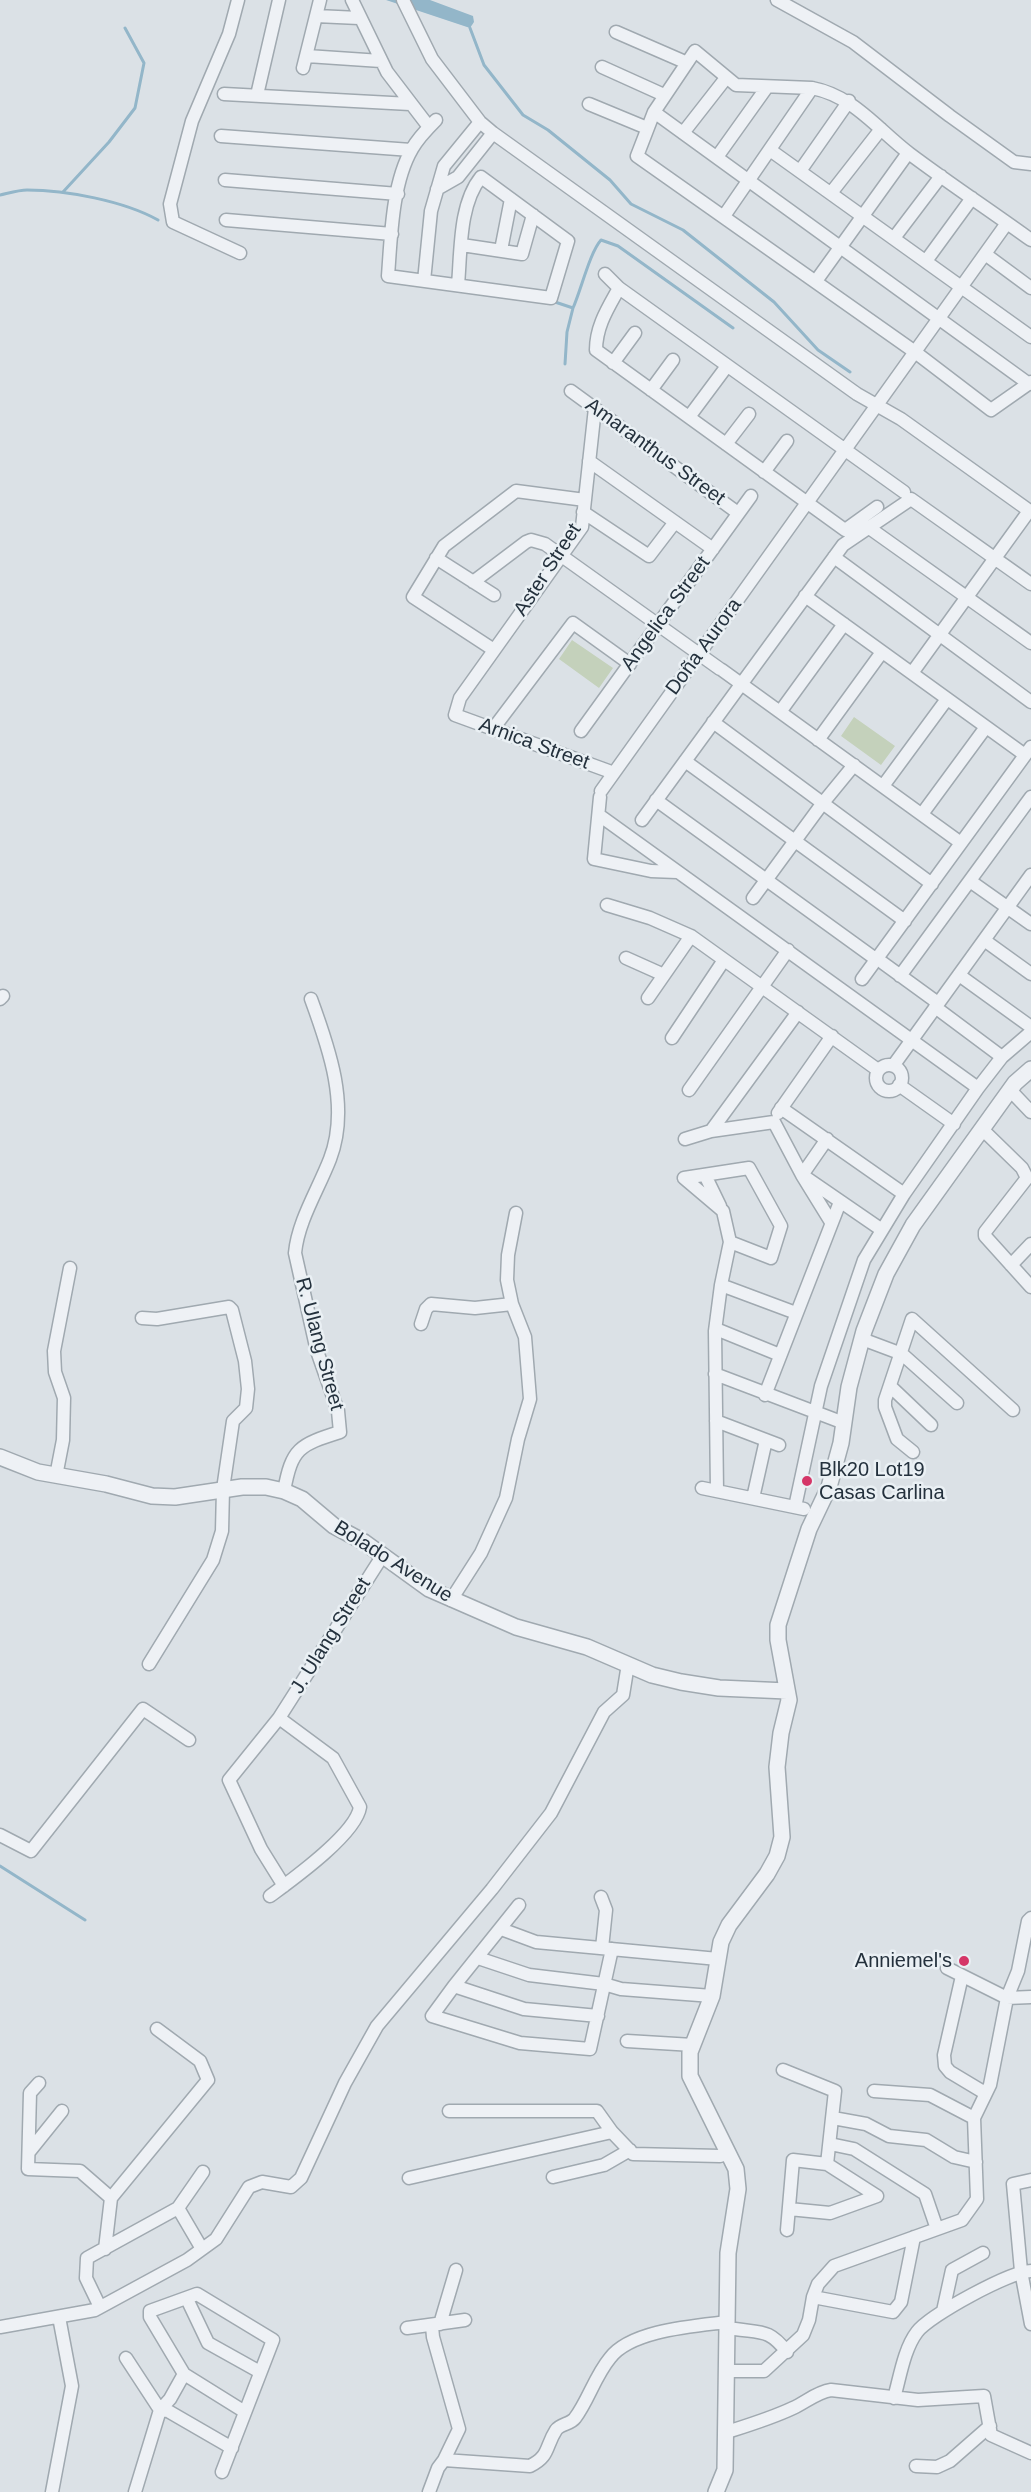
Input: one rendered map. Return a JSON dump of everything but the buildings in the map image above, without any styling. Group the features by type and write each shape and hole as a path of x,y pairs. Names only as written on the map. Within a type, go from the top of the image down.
{"street":[{"path":"238,0 229,34 192,121 170,204 173,222 240,253"},
{"path":"257,95 279,0"},
{"path":"320,0 305,62 381,61"},
{"path":"352,0 381,61 410,104 432,124 411,150 398,194 388,276 551,298 568,241 481,177 472,188 466,214 458,285"},
{"path":"403,0 432,59 480,122 493,133 857,394 901,419 1030,512 912,674"},
{"path":"777,0 853,42 1014,162 1031,164"},
{"path":"316,16 359,18"},
{"path":"616,32 685,62"},
{"path":"654,112 1030,383 991,410 915,352 637,156 654,112 685,62 695,51 736,86 812,88 849,101 908,153 1031,240"},
{"path":"602,67 664,95"},
{"path":"683,133 726,78"},
{"path":"717,157 766,87"},
{"path":"724,216 812,88"},
{"path":"224,94 410,104"},
{"path":"800,171 849,101"},
{"path":"589,104 647,128"},
{"path":"424,281 431,211 444,166 480,122"},
{"path":"831,193 880,129"},
{"path":"437,189 458,177 493,133"},
{"path":"221,136 411,150"},
{"path":"459,149 471,161"},
{"path":"770,150 962,286 1031,338"},
{"path":"816,282 908,153"},
{"path":"894,238 941,176"},
{"path":"225,180 398,194"},
{"path":"926,261 972,198"},
{"path":"501,250 511,199"},
{"path":"462,245 522,254 533,215"},
{"path":"226,220 392,234"},
{"name":"Doña Aurora","path":"598,814 601,794 614,773 1007,223"},
{"path":"985,254 1031,288"},
{"path":"605,274 619,288 904,492"},
{"path":"619,288 603,316 596,338 596,350 845,530 877,507"},
{"path":"613,363 635,333"},
{"path":"651,390 673,360"},
{"path":"689,417 727,366"},
{"name":"Amaranthus Street","path":"570,392 738,513"},
{"name":"Aster Street","path":"455,715 459,698 582,527 595,408"},
{"path":"726,444 749,414"},
{"path":"764,472 787,441"},
{"path":"589,461 713,549"},
{"path":"494,650 413,597 444,546 516,491 584,506 649,556 675,522"},
{"name":"Angelica Street","path":"581,732 751,496"},
{"path":"642,820 843,545 911,499 1031,584"},
{"path":"868,527 1031,643"},
{"path":"473,582 531,540 545,544 961,843"},
{"path":"834,557 1031,702"},
{"path":"436,558 494,595"},
{"path":"805,596 986,727 1028,751 905,921 880,961 862,979"},
{"path":"493,729 573,624 630,664"},
{"path":"780,712 844,624"},
{"path":"819,740 882,652"},
{"path":"883,786 947,699"},
{"name":"Arnica Street","path":"455,715 614,773"},
{"path":"713,722 932,884"},
{"path":"922,814 986,727"},
{"path":"685,761 905,921"},
{"path":"753,898 822,804 854,765"},
{"path":"900,976 1031,797"},
{"path":"656,800 880,961 1002,1057"},
{"path":"598,814 978,1088"},
{"path":"598,814 594,859 651,871 679,872"},
{"path":"893,1066 1031,876"},
{"path":"970,881 1031,924"},
{"path":"607,905 650,918 691,936 878,1070"},
{"path":"648,998 691,936"},
{"path":"984,940 1031,974"},
{"path":"688,1090 788,951"},
{"path":"626,958 664,975"},
{"path":"672,1038 724,960"},
{"path":"702,1488 800,1508 815,1414 822,1386 864,1260 903,1194 978,1088 1002,1057 1031,1030 959,975"},
{"name":"R. Ulang Street","path":"284,1491 289,1464 300,1447 340,1432 338,1411 317,1351 295,1254 296,1238 331,1157 338,1130 330,1051 310,999"},
{"path":"711,1131 798,1012"},
{"path":"774,1122 781,1108 832,1036"},
{"path":"886,1065 893,1066 901,1075 899,1085 892,1091 880,1088 876,1082 878,1070 886,1065"},
{"path":"716,2492 725,2469 727,2371 731,2326 728,2253 738,2188 736,2169 690,2076 690,2052 712,1996 721,1942 729,1925 767,1874 777,1856 782,1837 777,1767 781,1733 789,1700 778,1640 778,1625 810,1529 829,1487 841,1443 849,1387 862,1339 886,1274 913,1226 1010,1090 1031,1069"},
{"path":"899,1085 954,1124"},
{"path":"1010,1090 1031,1112"},
{"path":"781,1108 903,1194"},
{"path":"685,1139 711,1131 774,1122"},
{"path":"774,1122 802,1175 831,1222"},
{"path":"982,1129 1022,1168 1027,1178 985,1232 988,1240 1031,1287"},
{"path":"802,1175 826,1139"},
{"path":"723,1212 684,1178 749,1168 781,1226 771,1258 730,1242"},
{"path":"705,1175 723,1212 730,1242 721,1285 716,1329 714,1374 717,1491"},
{"path":"802,1175 882,1230"},
{"path":"765,1395 840,1202"},
{"path":"451,1600 481,1553 506,1498 518,1439 530,1399 527,1346 512,1304 507,1280 508,1255 516,1213"},
{"path":"1011,1265 1031,1244"},
{"path":"56,1476 63,1440 64,1398 55,1372 54,1351 70,1268"},
{"path":"721,1285 796,1313"},
{"path":"421,1324 426,1309 431,1304 475,1308 512,1304"},
{"path":"142,1318 164,1318 229,1306 245,1361 248,1389 246,1408 233,1421 223,1489 222,1532 213,1560 149,1664"},
{"path":"913,1452 897,1439 885,1407 885,1400 912,1319 1013,1410"},
{"path":"716,1329 780,1355"},
{"path":"862,1339 902,1354 957,1403"},
{"path":"714,1374 843,1423"},
{"path":"890,1386 931,1425"},
{"path":"716,1421 779,1445"},
{"path":"753,1498 766,1440"},
{"name":"Bolado Avenue","path":"0,1457 38,1472 106,1484 152,1496 175,1497 223,1489 266,1487 284,1491 302,1499 334,1526 383,1555 429,1589 516,1627 587,1647 652,1674 681,1683 719,1688 787,1691"},
{"name":"J. Ulang Street","path":"284,1886 261,1849 229,1780 279,1718 383,1555"},
{"path":"0,2327 100,2307 187,2260 216,2239 249,2187 262,2182 291,2187 301,2178 345,2083 377,2026 492,1889 551,1812 604,1712 623,1695 628,1664"},
{"path":"0,1835 31,1851 143,1709 189,1740"},
{"path":"270,1896 333,1845 359,1815 360,1807 333,1758 279,1718"},
{"path":"519,1905 432,2016 520,2043 590,2049 604,1984 607,1949 606,1910 601,1897"},
{"path":"727,2371 764,2371 787,2352 803,2335 809,2320 813,2297 822,2277 834,2266 962,2220 977,2199 974,2118 990,2085 1007,1998 1026,1952 1028,1921 1031,1918"},
{"path":"501,1929 536,1942 718,1959"},
{"path":"478,1958 529,1975 604,1984 621,1989 712,1996"},
{"path":"947,1968 1007,1998 1031,1997"},
{"path":"962,1976 944,2055 945,2066 950,2072 985,2093"},
{"path":"454,1986 525,2008 598,2016"},
{"path":"105,2249 111,2198 208,2080 200,2061 157,2029"},
{"path":"627,2041 693,2045"},
{"path":"783,2070 835,2091 827,2164"},
{"path":"39,2083 30,2093 28,2169 80,2170 111,2198"},
{"path":"874,2091 930,2095 974,2118"},
{"path":"449,2110 597,2111 612,2132 633,2154 720,2156 729,2153"},
{"path":"28,2152 62,2111"},
{"path":"833,2118 866,2124 889,2136 926,2140 954,2157 976,2162"},
{"path":"409,2178 612,2132"},
{"path":"830,2144 854,2149 925,2194 937,2229"},
{"path":"553,2177 604,2165 630,2150"},
{"path":"787,2230 793,2160 827,2164 877,2196 830,2213 789,2209"},
{"path":"100,2307 86,2278 87,2258 178,2208 203,2172"},
{"path":"1031,2180 1013,2184 1031,2324"},
{"path":"178,2208 202,2249"},
{"path":"813,2297 893,2312 901,2302 914,2237"},
{"path":"943,2311 952,2270 982,2253"},
{"path":"429,2492 438,2468 459,2429 433,2337 456,2270"},
{"path":"894,2398 911,2343 918,2330 943,2311 1026,2271"},
{"path":"222,2472 273,2340 197,2294 187,2300 150,2311 150,2317 184,2374 245,2412"},
{"path":"187,2300 208,2343 260,2372"},
{"path":"52,2492 72,2386 59,2317"},
{"path":"407,2328 465,2320"},
{"path":"444,2460 530,2466 542,2461 557,2428 574,2420 596,2377 611,2355 623,2345 655,2334 731,2326 770,2334 776,2337 787,2352"},
{"path":"126,2358 160,2410 168,2411 232,2448"},
{"path":"135,2492 160,2410 170,2399 184,2374"},
{"path":"727,2432 772,2418 799,2406 823,2391 918,2400 984,2396 992,2435 1031,2453"},
{"path":"916,2466 937,2467 950,2461 990,2426"}],"green space":[{"path":"572,640 613,668 599,688 559,659"},
{"path":"854,717 895,746 881,765 841,736"}],"water":[{"path":"386,0 430,0 473,16 474,22 470,28"}],"waterway":[{"path":"63,192 109,142 135,108 144,63 125,28"},
{"path":"470,28 484,65 523,115 548,130 610,180 631,204 683,230 774,302 818,350 850,372"},
{"path":"0,195 27,190 77,194 129,207 158,220"},
{"path":"552,301 573,308 589,262 601,240 618,246 733,328"},
{"path":"565,364 567,332 573,308"},
{"path":"0,1866 85,1920"}],"place":[{"name":"Blk20 Lot19 Casas Carlina","path":"807,1481"},
{"name":"Anniemel's","path":"964,1961"}]}
